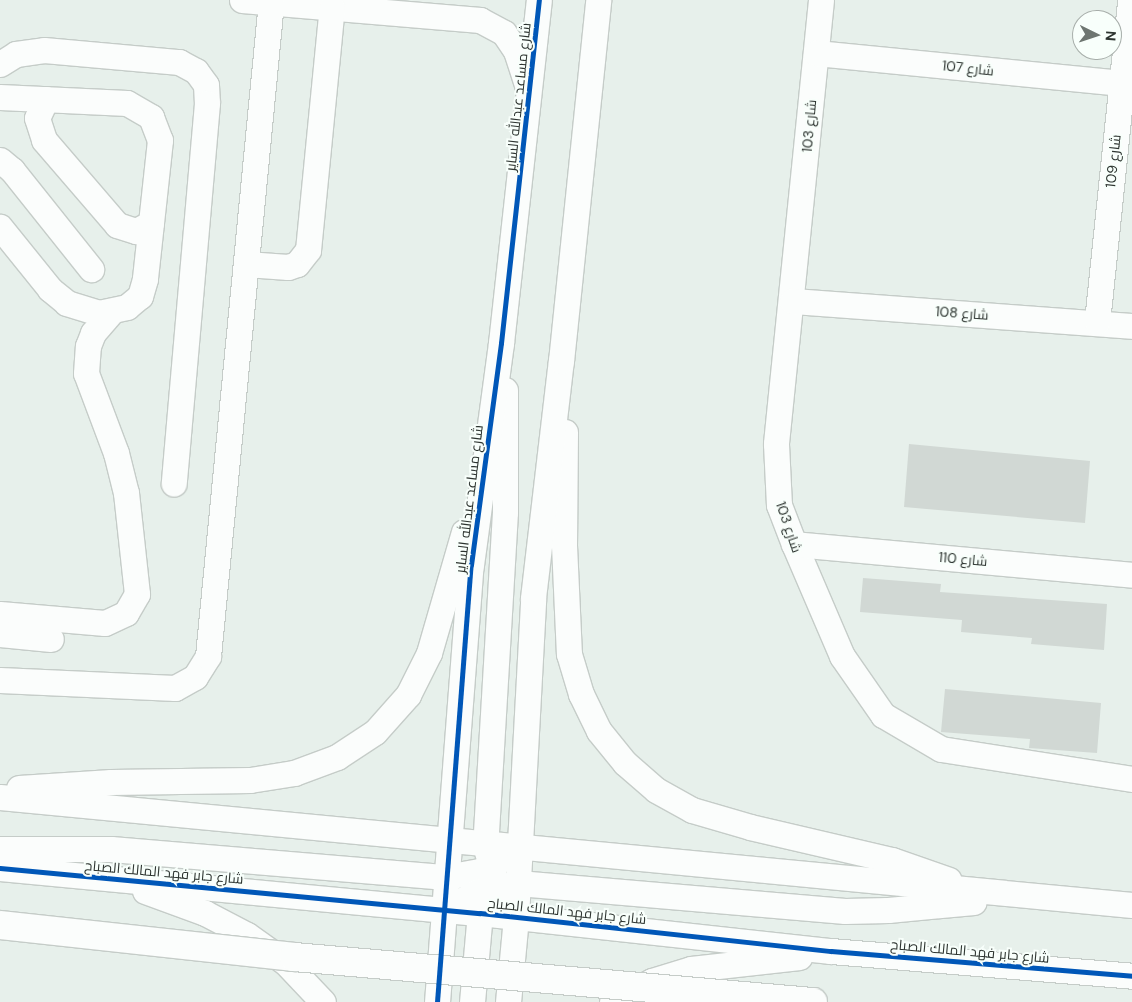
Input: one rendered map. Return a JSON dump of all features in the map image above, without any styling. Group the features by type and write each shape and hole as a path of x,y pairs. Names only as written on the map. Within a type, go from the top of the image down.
{"highway":[{"path":"0,925 294,957 813,1002"}],"street":[{"path":"242,0 332,7 429,7 480,20 504,33 516,51 530,94"},
{"name":"شارع مساعد عبدالله الساير","path":"508,1002 516,917 449,842 480,484 500,343 530,94 539,0"},
{"name":"شارع مساعد عبدالله الساير","path":"437,1002 444,910 520,848 533,598 562,361 598,0"},
{"name":"شارع 103","path":"820,0 792,301 776,444 779,505 794,544 842,656 883,715 941,749 1132,779"},
{"name":"شارع 109","path":"1097,322 1130,0"},
{"path":"0,680 164,690 186,684 203,667 209,643 272,2"},
{"path":"246,264 288,267 297,264 308,250 332,7"},
{"path":"0,64 16,54 44,50 179,62 188,65 202,78 207,103 188,312 175,328 169,347 165,483"},
{"name":"شارع 107","path":"816,53 1120,83"},
{"path":"0,97 127,104 151,117 160,140 151,223 140,296 128,307 111,312 88,312 58,297 0,228"},
{"path":"46,99 37,118 44,140 117,225 136,231 151,223"},
{"path":"0,160 12,170 85,274 0,181"},
{"name":"شارع 108","path":"792,301 1132,326"},
{"path":"0,614 105,623 126,613 137,594 126,493 116,453 86,372 86,359 93,333 111,312"},
{"path":"472,1002 483,880 507,467 500,343"},
{"path":"562,361 568,654 581,694 604,737 625,763 656,790 692,810 750,827 892,860 982,893"},
{"path":"0,790 111,782 250,780 294,773 337,757 375,732 408,695 430,652 457,551 480,484"},
{"name":"شارع 110","path":"794,544 1132,575"},
{"path":"0,634 51,639"},
{"name":"شارع جابر فهد المالك الصباح","path":"0,797 449,842 516,917 831,951 1132,976"},
{"name":"شارع جابر فهد المالك الصباح","path":"0,868 444,910 520,848 982,893 1132,905"},
{"path":"0,849 110,849 846,910 931,908 1014,895"},
{"path":"115,879 205,913 247,935 285,962 323,1002"},
{"path":"612,1002 652,981 691,969 831,951"}],"building":[{"path":"909,444 1090,461 1085,523 904,507"},
{"path":"863,578 941,584 940,592 1107,604 1104,650 1031,644 1032,638 961,632 962,620 860,612"},
{"path":"945,689 1101,703 1097,753 1029,748 1030,739 941,732"}],"cycle path":[{"path":"437,1002 471,565 501,343 539,0"},
{"path":"0,868 480,913 831,951 1132,976"}]}
